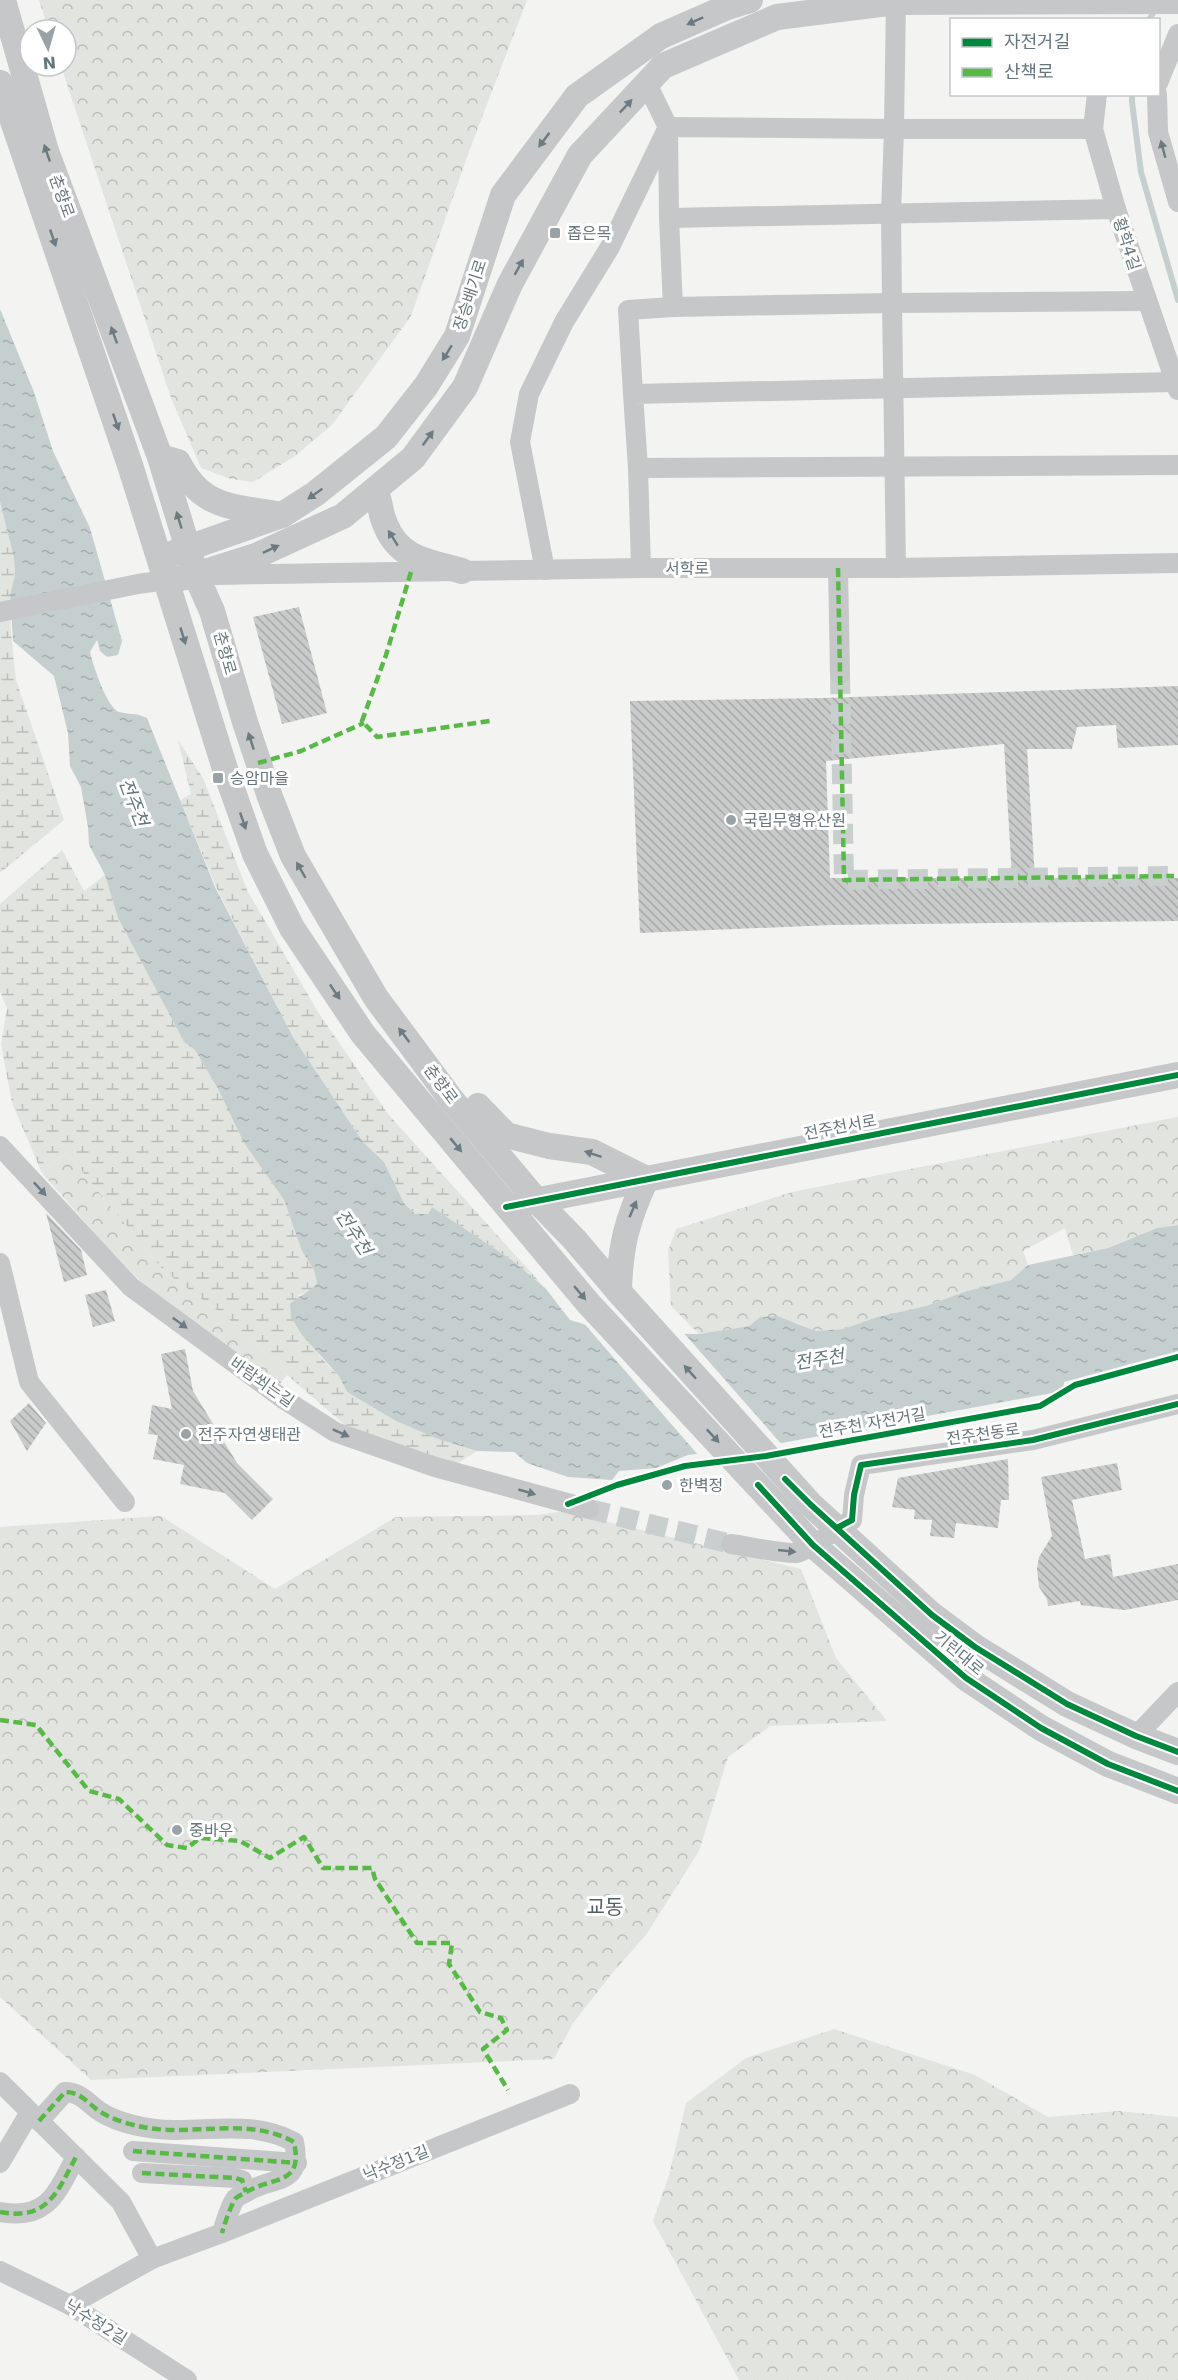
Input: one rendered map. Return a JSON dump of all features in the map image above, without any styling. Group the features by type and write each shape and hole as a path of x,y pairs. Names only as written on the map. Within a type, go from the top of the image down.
{"street":[{"name":"춘향로","path":"3,0 46,151 160,457 196,575 213,611 245,722 293,856 376,998 452,1099 536,1200 574,1239 619,1292"},
{"name":"장승배기로","path":"162,569 188,549 282,515 315,494 386,437 426,386 457,336 503,195 577,96 661,36 748,0"},
{"path":"1108,18 1118,0"},
{"path":"0,612 138,584 162,569 196,575 256,556 343,516 375,490 413,458 465,387 510,284 580,155 663,66 777,17 896,1 1178,1"},
{"path":"896,1 891,213 896,568"},
{"path":"1160,78 1178,34"},
{"name":"춘향로","path":"0,83 130,465 222,762 255,854 292,928 363,1034 507,1207 588,1303 758,1485"},
{"path":"647,84 668,127 673,307"},
{"name":"황학4길","path":"1097,96 1093,129 1146,301 1172,339 1177,386"},
{"path":"1157,96 1158,132 1178,202"},
{"path":"668,127 1093,129"},
{"path":"545,570 520,442 529,394 564,322 610,247 668,127"},
{"path":"669,218 1116,209"},
{"path":"641,568 638,468 628,310 673,307 892,303 1146,301"},
{"path":"633,394 895,388 1177,386"},
{"path":"160,457 178,462 187,481 198,493 212,500 282,515"},
{"path":"638,468 1178,465"},
{"path":"375,490 382,506 386,525 395,544 415,557 462,572"},
{"name":"서학로","path":"196,575 1178,563"},
{"path":"838,568 840,674"},
{"name":"전주천서로","path":"507,1207 1178,1075"},
{"path":"452,1099 466,1094 506,1135 549,1146 592,1152 646,1179 629,1216 620,1265 619,1292"},
{"name":"바람쐬는길","path":"0,1146 131,1287 282,1398 335,1432 435,1467 589,1509"},
{"path":"0,1263 29,1382 125,1502"},
{"name":"기린대로","path":"619,1292 785,1479 932,1615 975,1647 1067,1704 1136,1736 1178,1752"},
{"name":"전주천동로","path":"837,1528 852,1520 854,1495 861,1465 1033,1440 1178,1404"},
{"name":"기린대로","path":"758,1485 813,1545 966,1678 1041,1728 1108,1764 1178,1791"},
{"path":"731,1544 796,1553 813,1545 837,1528"},
{"path":"1136,1736 1178,1692"},
{"path":"0,2082 121,2202 152,2259"},
{"path":"0,2163 35,2116 65,2092 75,2092 106,2115 143,2127 195,2130 232,2128 265,2131 294,2142 297,2163 294,2171 236,2198 222,2233"},
{"name":"낙수정1길","path":"70,2305 152,2259 570,2094"},
{"path":"133,2151 297,2163"},
{"path":"0,2212 24,2213 47,2205 55,2197 76,2157"},
{"path":"142,2174 235,2178 242,2180 246,2192"},
{"name":"낙수정2길","path":"0,2271 70,2305 187,2380"}],"green space":[{"path":"39,0 527,0 471,146 411,316 332,425 295,456 253,482 231,479 201,468 171,398 65,78 78,78 78,18 45,18"},
{"path":"0,502 14,558 15,575 10,595 16,680 64,820 0,873"},
{"path":"178,740 203,778 248,892 318,1012 388,1114 546,1289 512,1260 432,1207 428,1214 415,1214 404,1203 384,1162 363,1142 293,1037 216,887 180,800 191,794"},
{"path":"62,850 84,891 105,875 118,918 184,1042 195,1050 218,1089 244,1143 284,1200 302,1251 314,1270 317,1283 310,1291 298,1295 319,1356 339,1376 347,1392 438,1439 477,1451 455,1465 346,1426 287,1375 230,1320 164,1271 66,1152 42,1173 12,1103 1,1044 7,1008 0,992 0,904"},
{"path":"1178,1117 1178,1225 1157,1228 1108,1248 1073,1255 1065,1228 1023,1251 1028,1265 1011,1280 967,1291 926,1306 877,1317 843,1329 816,1331 797,1323 760,1317 749,1326 699,1334 671,1306 668,1251 676,1229 792,1192"},
{"path":"66,1152 164,1271 230,1320 287,1375 279,1385 150,1291 101,1240 42,1173"},
{"path":"564,1511 801,1569 836,1658 887,1721 770,1726 728,1757 699,1851 646,1935 573,2023 554,2059 91,2080 0,1997 0,1527 161,1516 275,1589 396,1517 538,1515"},
{"path":"834,2029 975,2075 1048,2117 1119,2111 1178,2117 1178,2380 739,2380 653,2221 669,2175 686,2103 746,2058"}],"water":[{"name":"전주천","path":"0,309 34,392 53,451 90,528 122,641 118,655 107,657 100,651 97,640 90,652 105,695 114,709 119,712 147,718 215,887 293,1037 363,1142 384,1162 404,1203 415,1214 428,1214 432,1207 512,1260 546,1289 570,1320 614,1333 699,1334 749,1326 760,1317 777,1316 816,1331 843,1329 877,1317 926,1306 967,1291 1011,1280 1028,1265 1108,1248 1157,1228 1178,1225 1178,1351 1064,1382 1063,1391 771,1445 688,1455 656,1468 619,1471 612,1480 568,1477 527,1463 514,1452 477,1451 438,1439 396,1421 347,1392 339,1376 302,1335 291,1317 290,1304 317,1283 314,1270 302,1251 284,1200 244,1143 218,1089 195,1050 184,1042 118,918 105,875 89,845 81,787 70,766 68,733 54,676 13,641 10,595 15,575 14,558 0,502"}],"pier":[{"path":"581,1320 615,1330 682,1331 783,1446 699,1456"}],"building":[{"path":"299,607 327,713 282,724 253,617"},
{"name":"국립무형유산원","path":"1178,686 1178,745 1118,748 1116,725 1077,727 1072,749 1027,749 1035,878 1178,878 1178,921 832,925 640,933 630,701 823,698","holes":["1004,744 1012,878 830,878 826,761"]},
{"path":"46,1213 81,1250 87,1275 64,1282"},
{"path":"106,1290 115,1321 93,1327 85,1295"},
{"name":"전주자연생태관","path":"185,1349 193,1391 237,1463 273,1499 252,1520 225,1493 180,1484 184,1465 153,1459 158,1435 148,1434 152,1405 172,1409 161,1354"},
{"path":"29,1403 46,1423 27,1451 10,1421"},
{"path":"1008,1459 1009,1500 1001,1500 998,1528 956,1523 954,1538 930,1536 932,1520 914,1519 915,1510 892,1507 898,1478"},
{"path":"1117,1463 1122,1490 1072,1500 1085,1559 1110,1554 1113,1577 1178,1564 1178,1600 1125,1610 1081,1605 1080,1601 1048,1606 1047,1599 1039,1587 1037,1569 1039,1557 1052,1536 1041,1477"}],"waterway":[{"path":"1150,18 1156,8"},
{"path":"1132,96 1141,172 1178,300"}],"tunnel":[{"path":"840,674 844,880 1174,876"},
{"path":"589,1509 731,1544"}],"marked path":[{"path":"838,568 844,880 1174,876"},
{"path":"411,572 386,655 362,721 377,737 490,721"},
{"path":"258,763 301,751 364,723"},
{"path":"0,1720 36,1725 89,1791 119,1799 167,1845 187,1848 200,1838 240,1841 270,1858 304,1837 323,1868 372,1868 375,1879 417,1943 452,1943 449,1964 480,2012 501,2018 507,2030 483,2049 508,2090"},
{"path":"39,2121 65,2092 77,2095 102,2113 125,2123 162,2129 239,2128 258,2130 276,2134 294,2142 296,2156 295,2166 291,2172 285,2177 258,2186 236,2198 222,2233"},
{"path":"133,2151 297,2163"},
{"path":"0,2212 16,2214 40,2208 56,2192 76,2157"},
{"path":"142,2173 235,2178 242,2180 246,2192"}],"cycle path":[{"path":"506,1207 1178,1075"},
{"name":"전주천 자전거길","path":"568,1504 617,1485 685,1466 766,1456 1040,1406 1075,1385 1178,1357"},
{"path":"837,1528 852,1520 854,1495 861,1465 1033,1440 1178,1404"},
{"path":"785,1479 932,1615 975,1647 1067,1704 1136,1736 1178,1752"},
{"path":"758,1485 813,1545 966,1678 1041,1728 1108,1764 1178,1791"}],"place":[{"name":"좁은목","path":"555,233"},
{"name":"승암마을","path":"218,778"},
{"name":"국립무형유산원","path":"731,820"},
{"name":"전주자연생태관","path":"186,1434"},
{"name":"한벽정","path":"667,1485"},
{"name":"중바우","path":"177,1830"}],"district":[{"name":"교동","path":"605,1907"}]}
